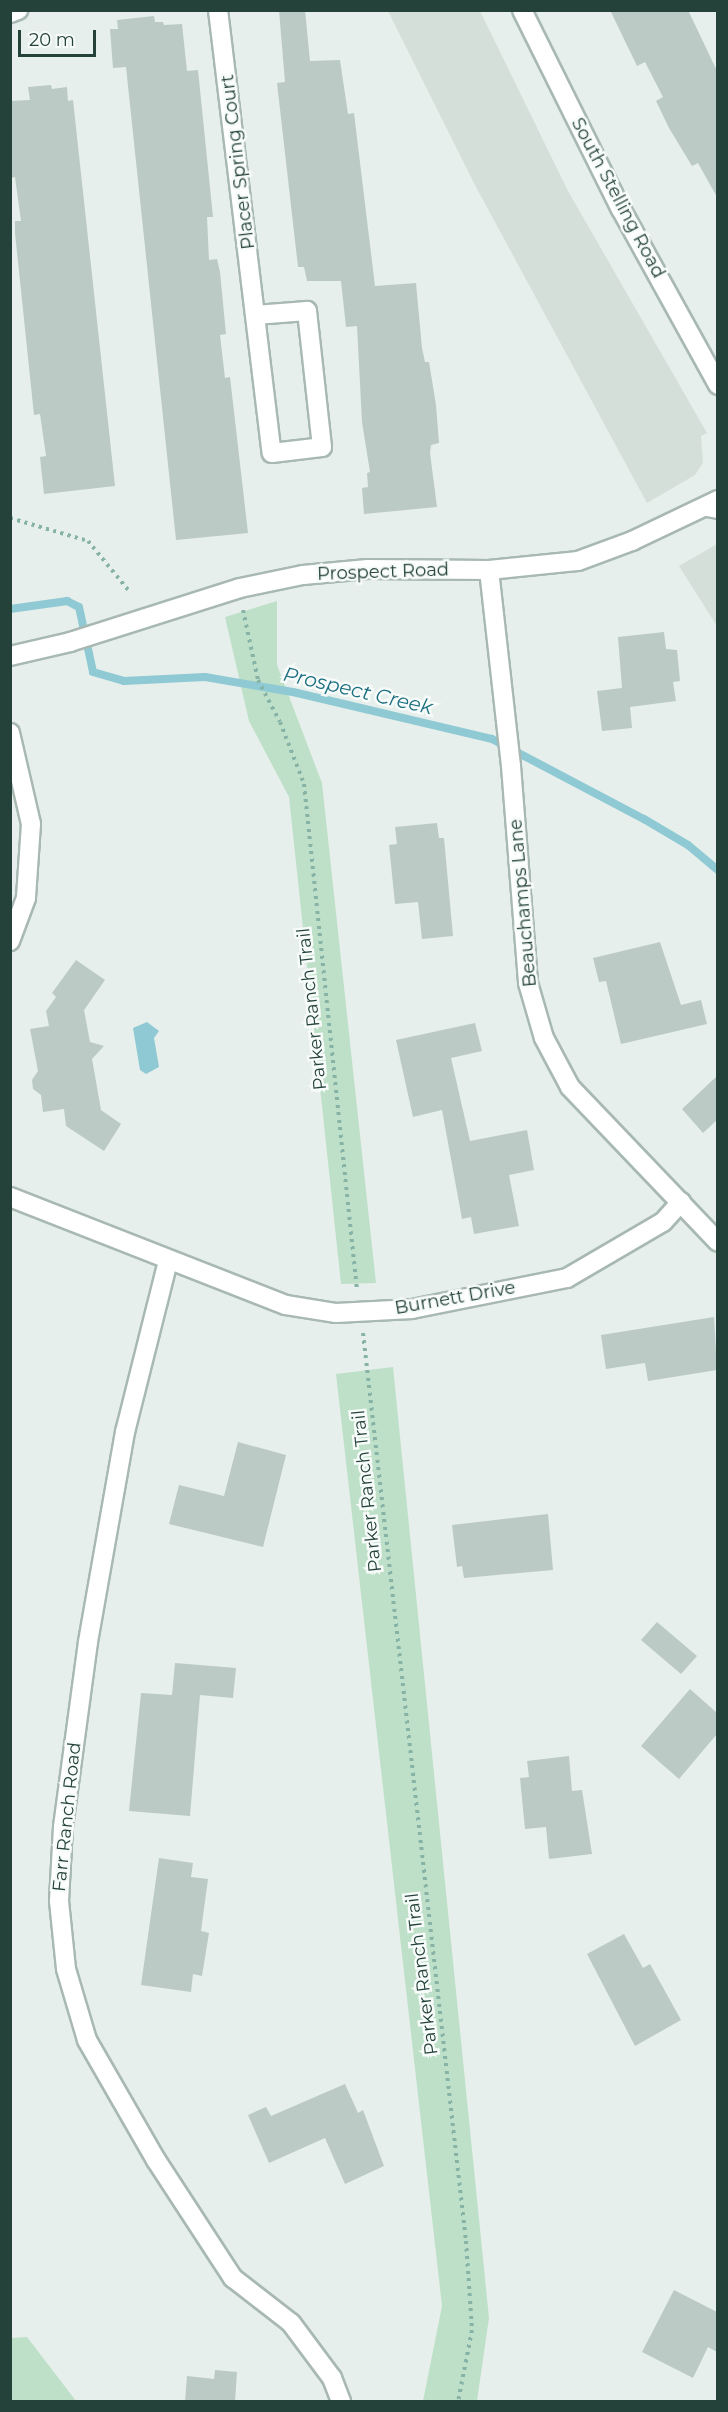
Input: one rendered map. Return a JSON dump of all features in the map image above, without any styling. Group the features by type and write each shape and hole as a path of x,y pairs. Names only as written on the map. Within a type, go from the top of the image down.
{"street":[{"path":"10,13 18,10"},
{"name":"Placer Spring Court","path":"218,10 255,315 272,453 321,447 307,311 255,315"},
{"name":"South Stelling Road","path":"522,10 621,209 717,385"},
{"name":"Prospect Road","path":"10,656 70,642 240,588 303,575 368,569 489,570 578,561 632,541 714,505"},
{"name":"Beauchamps Lane","path":"489,570 508,733 528,984 544,1038 570,1087 717,1242"},
{"path":"10,733 31,824 31,863 26,898 10,941"},
{"name":"Burnett Drive","path":"10,1197 168,1261 286,1305 336,1313 412,1309 567,1278 663,1222 681,1202"},
{"name":"Farr Ranch Road","path":"168,1261 125,1432 88,1642 63,1827 59,1900 66,1970 87,2040 156,2160 233,2278 291,2323 332,2378 341,2402"}],"path":[{"path":"10,518 88,541 129,591"},
{"name":"Parker Ranch Trail","path":"240,588 249,653 264,696 280,722 304,784 360,1312 466,2241 472,2330 458,2402"}],"shaded area":[{"path":"388,11 480,11 568,191 707,433 701,436 703,463 695,475 647,503 476,187"},
{"path":"717,544 717,626 679,566"}],"green space":[{"path":"277,601 277,665 322,783 376,1283 341,1284 289,797 249,721 225,617"},
{"path":"393,1367 489,2318 477,2401 423,2401 442,2306 336,1374"},
{"path":"27,2337 76,2401 11,2401 11,2338"}],"water":[{"path":"147,1022 159,1031 154,1038 159,1067 146,1074 140,1070 133,1028"}],"building":[{"path":"279,10 305,10 310,61 340,60 348,114 354,113 375,286 416,283 422,348 425,362 429,362 436,405 439,443 431,445 430,453 437,507 364,514 362,488 368,487 367,473 370,472 362,422 357,326 346,327 341,281 307,281 304,267 298,267 277,83 285,82"},
{"path":"610,10 688,10 717,71 717,197 698,163 692,166 669,128 656,101 663,97 645,62 637,66"},
{"path":"154,16 155,22 163,22 164,25 182,24 187,71 198,70 213,217 207,217 209,260 217,259 220,272 226,334 220,335 225,378 230,377 248,533 176,540 126,67 113,68 110,29 118,29 117,20"},
{"path":"51,85 52,89 67,87 68,101 73,100 115,486 44,494 40,457 46,456 40,414 34,415 15,233 15,221 21,221 15,177 10,178 10,101 30,100 28,87"},
{"path":"664,632 666,649 677,650 680,681 673,682 676,701 630,707 632,728 602,731 597,691 622,688 618,637"},
{"path":"437,823 439,838 444,838 453,936 422,939 418,902 395,904 389,845 397,844 395,827"},
{"path":"660,942 681,1005 701,1000 707,1024 621,1044 606,981 599,982 593,958"},
{"path":"76,960 105,980 84,1010 90,1042 104,1046 92,1059 101,1110 121,1124 104,1151 66,1126 64,1109 43,1112 41,1095 33,1089 32,1080 38,1071 30,1029 49,1026 46,1011 56,997 52,993"},
{"path":"475,1023 482,1051 451,1058 470,1141 527,1130 534,1170 509,1175 519,1226 474,1234 471,1217 462,1219 442,1110 413,1117 396,1040"},
{"path":"717,1076 717,1120 703,1133 682,1109"},
{"path":"714,1317 717,1370 648,1381 645,1363 606,1369 601,1335"},
{"path":"238,1442 286,1455 263,1547 169,1524 179,1485 224,1496"},
{"path":"548,1514 553,1570 464,1578 462,1566 457,1567 452,1525"},
{"path":"657,1622 697,1656 681,1674 641,1640"},
{"path":"175,1663 236,1668 233,1698 200,1695 190,1816 129,1811 141,1693 172,1695"},
{"path":"690,1689 717,1713 717,1734 679,1779 641,1746"},
{"path":"569,1756 572,1791 582,1790 592,1854 549,1859 546,1827 525,1829 520,1778 529,1777 527,1761"},
{"path":"159,1858 193,1863 191,1877 208,1879 201,1931 209,1933 202,1976 193,1974 191,1992 141,1985"},
{"path":"624,1934 643,1968 650,1964 681,2020 635,2046 587,1954"},
{"path":"345,2084 358,2113 363,2110 384,2166 345,2184 325,2138 269,2163 248,2115 266,2107 271,2116"},
{"path":"674,2290 717,2312 717,2352 708,2347 693,2378 642,2352"},
{"path":"215,2370 237,2372 235,2402 185,2402 187,2376 214,2379"}],"waterway":[{"name":"Prospect Creek","path":"10,609 67,601 79,607 93,672 124,681 205,677 293,692 492,739 644,819 688,845 718,870"}]}
